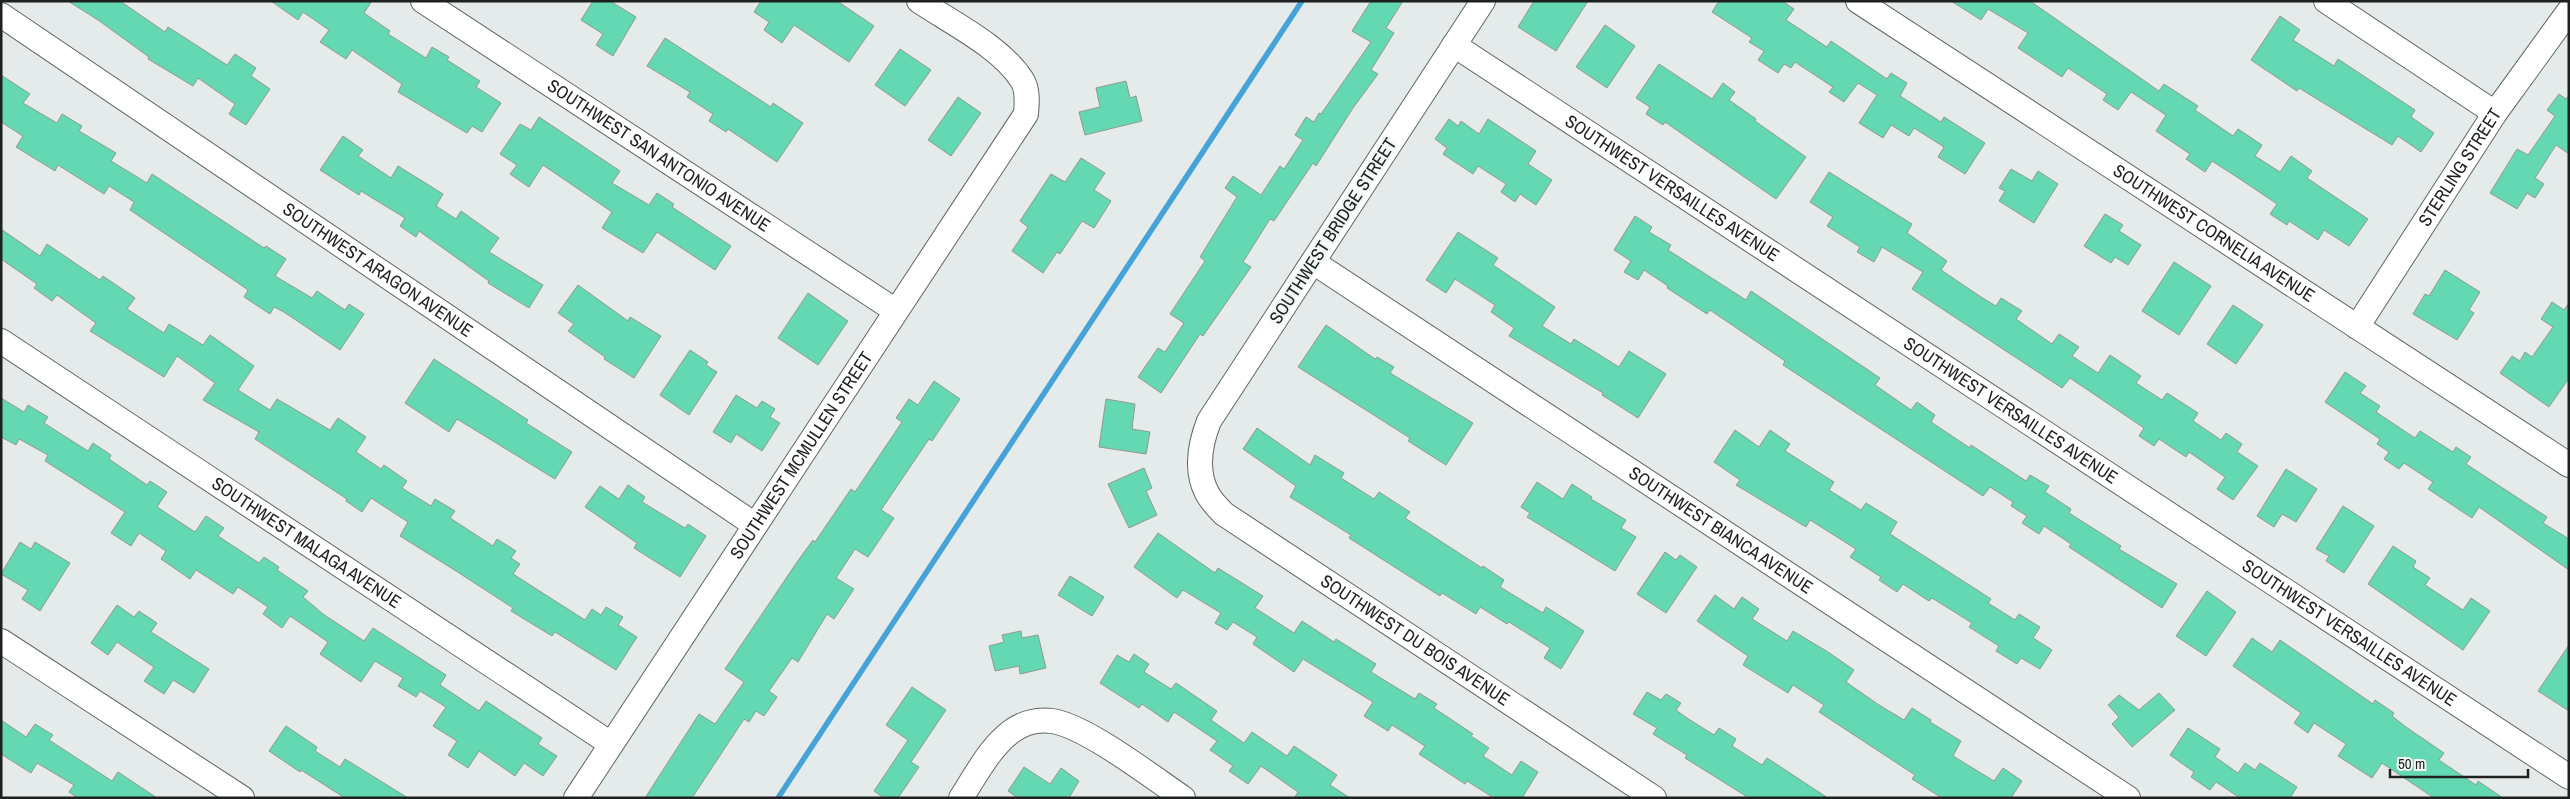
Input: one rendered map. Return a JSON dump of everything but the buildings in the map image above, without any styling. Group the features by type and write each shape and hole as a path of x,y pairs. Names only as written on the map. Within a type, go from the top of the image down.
{"street":[{"name":"SOUTHWEST SAN ANTONIO AVENUE","path":"423,1 896,312"},
{"name":"SOUTHWEST MCMULLEN STREET","path":"576,798 1026,114 1027,101 1023,81 1004,58 919,1"},
{"name":"SOUTHWEST BRIDGE STREET","path":"1199,466 1200,442 1209,421 1482,1"},
{"name":"SOUTHWEST CORNELIA AVENUE","path":"1858,1 2569,465"},
{"path":"2326,1 2495,112"},
{"name":"STERLING STREET","path":"2358,327 2495,112 2569,11"},
{"name":"SOUTHWEST ARAGON AVENUE","path":"1,15 755,526"},
{"name":"SOUTHWEST VERSAILLES AVENUE","path":"1454,45 2569,777"},
{"name":"SOUTHWEST BIANCA AVENUE","path":"1313,262 2128,798"},
{"name":"SOUTHWEST MALAGA AVENUE","path":"1,341 611,744"},
{"name":"SOUTHWEST DU BOIS AVENUE","path":"1199,466 1206,493 1224,514 1654,798"},
{"path":"1,641 242,798"},
{"path":"961,798 990,754 1011,732 1027,722 1051,721 1080,730 1183,798"}],"waterway":[{"path":"778,798 1302,1"}]}
